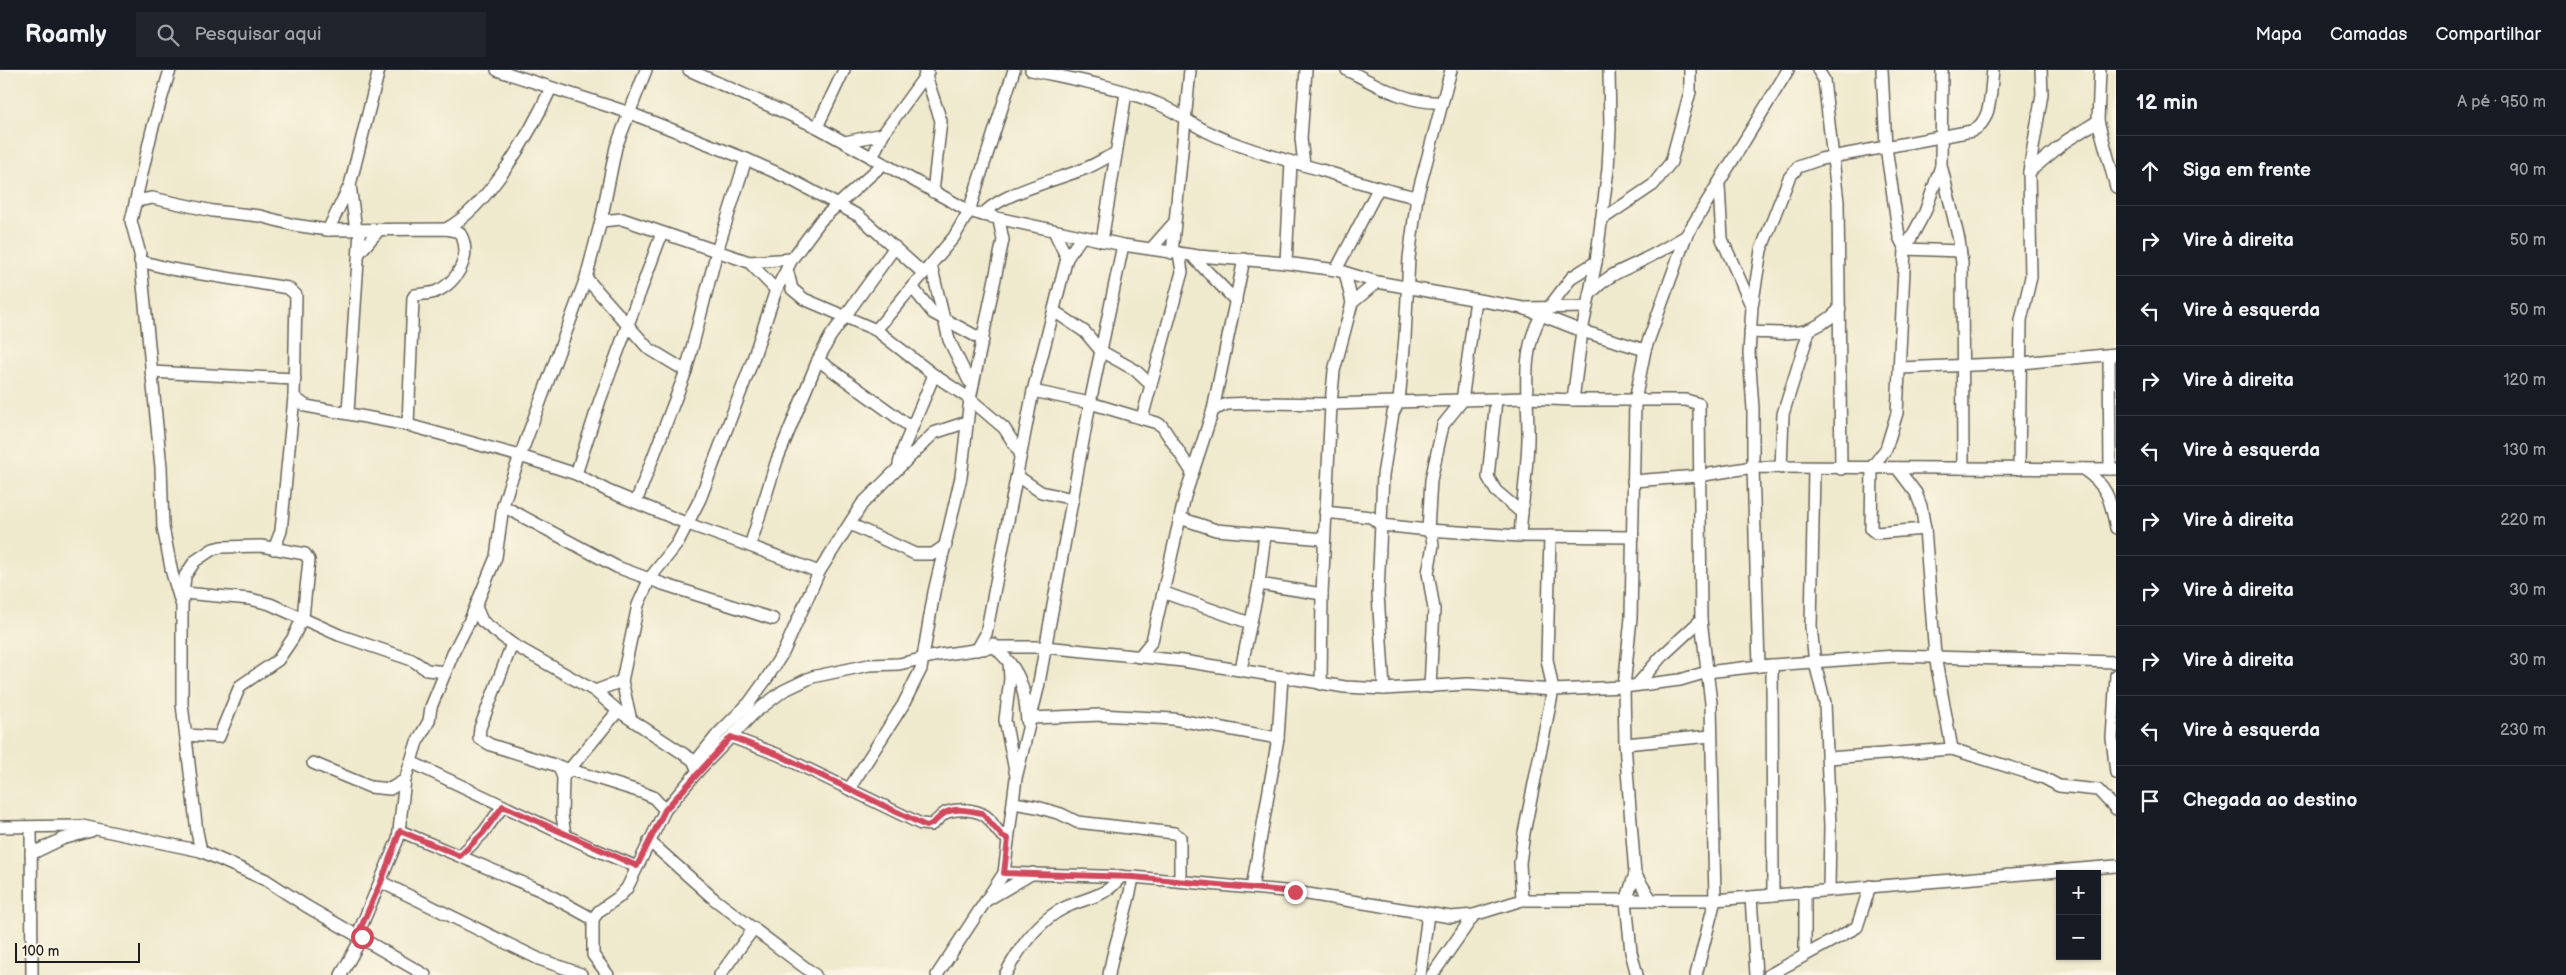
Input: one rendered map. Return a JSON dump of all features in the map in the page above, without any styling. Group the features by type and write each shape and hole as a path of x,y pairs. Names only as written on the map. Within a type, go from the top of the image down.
{"street":[{"path":"170,70 152,130 131,221 140,261 161,467 164,536 182,606"},
{"path":"328,230 350,185 379,70"},
{"path":"497,70 630,114 746,159 838,203 859,216 895,246 927,269 949,340 972,380"},
{"path":"341,975 360,936 400,831 405,780 411,762 446,672 476,607 496,557 503,506 586,278 601,221 616,147 646,70"},
{"path":"688,70 708,74 845,142 969,211 999,220 1081,238 1196,258 1244,259 1340,271 1377,282 1523,308 1588,301 1603,280 1611,274 1646,259 1686,236"},
{"path":"817,128 844,70"},
{"path":"876,330 954,237 969,211 1015,70"},
{"path":"1031,70 1061,73 1156,102 1185,117 1205,131 1291,162 1378,189 1416,197"},
{"path":"1182,272 1176,253 1174,223 1190,70"},
{"path":"1304,165 1301,138 1306,70"},
{"path":"1347,70 1400,96 1420,102 1442,102"},
{"path":"1384,689 1378,594 1383,475 1394,413 1399,401 1408,288 1408,258 1416,197 1450,70"},
{"path":"1573,400 1582,331 1596,262 1601,220 1610,129 1609,70"},
{"path":"1601,220 1653,185 1671,162 1690,92 1690,70"},
{"path":"1637,975 1630,952 1626,901 1635,874 1625,744 1624,687 1631,618 1635,401 1646,350 1686,236 1719,186 1788,70"},
{"path":"1882,70 1886,147 1900,238 1905,249"},
{"path":"1942,70 1941,165 1960,251 1963,468"},
{"path":"1759,666 1750,332 1761,250 1776,206 1789,178 1798,167 1821,159 1833,151 1886,147 1972,131 1979,128 1988,110 1993,70"},
{"path":"2019,469 2021,320 2031,277 2029,172 2040,110 2041,70"},
{"path":"2100,70 2098,121 2100,135 2116,187"},
{"path":"927,71 941,121 933,192"},
{"path":"872,158 883,134 927,71"},
{"path":"1824,73 1838,202 1841,469"},
{"path":"446,229 471,212 483,198 529,132 551,88"},
{"path":"1102,241 1126,93"},
{"path":"2029,172 2066,141 2098,121"},
{"path":"1182,135 1205,131"},
{"path":"845,142 883,134"},
{"path":"983,216 992,206 1043,183 1086,168 1116,153"},
{"path":"636,502 686,371 717,251 746,159"},
{"path":"1286,263 1291,162"},
{"path":"630,716 622,682 638,605 650,578 659,568 688,524 714,465 777,288 789,264 808,236 838,203 883,164"},
{"path":"1926,529 1876,533 1872,531 1872,468 1886,449 1897,413 1905,249 1925,212 1941,165"},
{"path":"140,185 152,198"},
{"path":"348,412 360,252 350,185"},
{"path":"1719,186 1722,239 1752,306"},
{"path":"1352,303 1340,271 1378,189"},
{"path":"136,201 152,198 220,212 260,216 294,225 328,230 446,229 459,232 466,245 464,258 457,273 441,289 415,295 413,298 408,425"},
{"path":"605,203 622,220"},
{"path":"601,221 622,220 749,262 789,264"},
{"path":"849,789 903,705 913,687 924,657 934,592 961,477 972,380 983,340 1003,240 999,220"},
{"path":"1151,249 1174,223"},
{"path":"1003,240 1025,226"},
{"path":"360,252 379,230"},
{"path":"1055,232 1067,258"},
{"path":"576,474 627,326 662,233"},
{"path":"976,650 986,634 1033,391 1067,258 1081,238"},
{"path":"937,975 1004,873 1016,778 1030,723 1090,403 1123,245"},
{"path":"750,546 776,460 818,360 830,337 895,246"},
{"path":"1905,249 1960,251"},
{"path":"1142,418 1182,272 1196,258"},
{"path":"1196,258 1236,301"},
{"path":"1139,657 1152,641 1165,593 1180,518 1192,472 1213,410 1244,259"},
{"path":"140,261 293,290 297,304 293,411 282,524 274,548"},
{"path":"749,262 777,288 792,288 817,306 876,330 934,375 952,385 1004,428 1020,453"},
{"path":"1550,306 1572,277 1596,262"},
{"path":"789,264 792,288"},
{"path":"586,278 648,348 686,371"},
{"path":"1321,684 1325,512 1334,370 1352,303 1377,282"},
{"path":"912,287 928,308 983,340"},
{"path":"1430,686 1434,609 1428,573 1433,544 1428,530 1432,480 1443,425 1462,401 1476,300"},
{"path":"1523,308 1582,331 1646,350"},
{"path":"1750,332 1809,331 1820,326 1840,309"},
{"path":"1054,311 1085,332 1101,351 1135,370 1150,384"},
{"path":"1520,536 1528,441 1526,398 1529,353 1534,328 1541,316"},
{"path":"1781,468 1783,414 1809,331"},
{"path":"1633,481 1698,476 1753,468 2113,469 2112,354 2020,363 1900,368"},
{"path":"818,360 912,428"},
{"path":"151,372 295,378"},
{"path":"899,466 903,449 934,375"},
{"path":"952,385 972,380"},
{"path":"1033,391 1090,403 1142,418 1162,426 1192,472"},
{"path":"1216,395 1227,404"},
{"path":"294,397 306,406 348,412 408,425 520,456 576,474 608,491 688,524 819,572"},
{"path":"1213,410 1227,404 1258,402 1331,404 1526,398 1635,401 1686,400 1699,404 1701,412 1698,476 1701,620 1707,672 1711,736 1715,900 1696,975"},
{"path":"1496,400 1488,477 1496,491 1522,513"},
{"path":"293,411 306,406"},
{"path":"381,882 539,959 580,975 593,955 593,919 599,911 619,897 665,810 696,764 718,734 749,703 767,678 784,651 819,572 862,504 934,433 967,422"},
{"path":"1897,468 1916,493 1922,506 1926,529 1935,656 1952,749"},
{"path":"1814,469 1811,628 1815,663 1825,703 1828,758 1829,890"},
{"path":"2083,469 2102,483 2109,498 2116,528"},
{"path":"1017,476 1041,492 1073,499"},
{"path":"503,506 617,567 663,584 773,618"},
{"path":"1325,512 1371,517 1381,525 1428,530 1520,536 1633,537"},
{"path":"1180,518 1216,530 1324,539"},
{"path":"850,524 915,554 933,554 946,544"},
{"path":"1240,669 1259,584 1265,534"},
{"path":"1522,900 1520,863 1524,833 1553,690 1547,659 1550,536"},
{"path":"187,735 219,737 230,716 236,692 240,686 285,652 302,617 308,556 305,554 261,546 213,548 189,568 185,576 182,606 182,704 197,832 201,851"},
{"path":"659,568 663,584"},
{"path":"1259,584 1322,594"},
{"path":"184,593 250,599 302,617 339,635 412,660 427,670 446,672"},
{"path":"1165,593 1250,622"},
{"path":"476,607 482,621 512,644 595,691 618,711 630,716 696,764"},
{"path":"470,620 482,621"},
{"path":"1637,685 1661,657 1701,620"},
{"path":"986,634 1009,662 1024,689 1030,723"},
{"path":"927,640 938,654"},
{"path":"1152,641 1156,659"},
{"path":"512,644 480,728 479,738 491,745 564,771 641,792 653,797 665,810"},
{"path":"696,764 710,760 754,713 783,691 812,677 870,665 900,664 938,654 995,647 1044,647 1139,657 1240,669 1321,684 1384,689 1468,684 1553,690 1624,687 1680,680 1707,672 1759,666 1935,656 2116,662"},
{"path":"1009,662 1010,679 1005,720 1016,778"},
{"path":"1772,665 1772,895"},
{"path":"2115,766 2112,738 2116,676"},
{"path":"1252,888 1278,738 1282,677"},
{"path":"595,691 622,682"},
{"path":"565,835 562,815 564,771 618,711"},
{"path":"1030,723 1100,714 1173,720 1278,738"},
{"path":"1625,744 1711,736"},
{"path":"731,737 779,755 926,826 931,825 944,813 953,810 982,813 1002,836 1008,839"},
{"path":"1828,758 1952,749 2044,778 2059,786 2098,790 2115,806"},
{"path":"411,762 565,835 637,866"},
{"path":"313,763 370,787 390,789 405,780"},
{"path":"390,789 402,801"},
{"path":"1014,803 1045,809 1077,822 1174,833 1180,837 1182,845 1180,880"},
{"path":"460,856 483,833 503,806"},
{"path":"549,827 562,815"},
{"path":"0,827 54,825 100,829 201,851 266,880 306,906 424,975"},
{"path":"31,827 32,975"},
{"path":"31,854 62,839 100,829"},
{"path":"400,831 542,891 593,919"},
{"path":"181,848 197,832"},
{"path":"649,841 714,899 815,975"},
{"path":"1004,873 1121,876 1180,880 1295,892 1451,917 1474,915 1522,900 1715,900 2116,866"},
{"path":"985,902 1033,873"},
{"path":"1635,874 1652,901"},
{"path":"1006,975 1019,952 1047,920 1064,908 1106,893 1121,876"},
{"path":"1109,975 1117,938 1129,904 1133,877"},
{"path":"1769,975 1857,927 1870,886"},
{"path":"1805,892 1805,955"},
{"path":"1751,897 1756,975"},
{"path":"1420,975 1428,914"},
{"path":"1432,975 1474,915"},
{"path":"720,975 754,928"},
{"path":"593,955 608,975"}],"route":[{"path":"362,937 358,934 381,882 400,831 460,856 483,833 503,806 592,848 637,866 665,810 698,771 731,737 779,755 926,826 937,821 944,813 953,810 982,813 997,831 1008,839 1004,873 1180,880 1295,892"}]}
